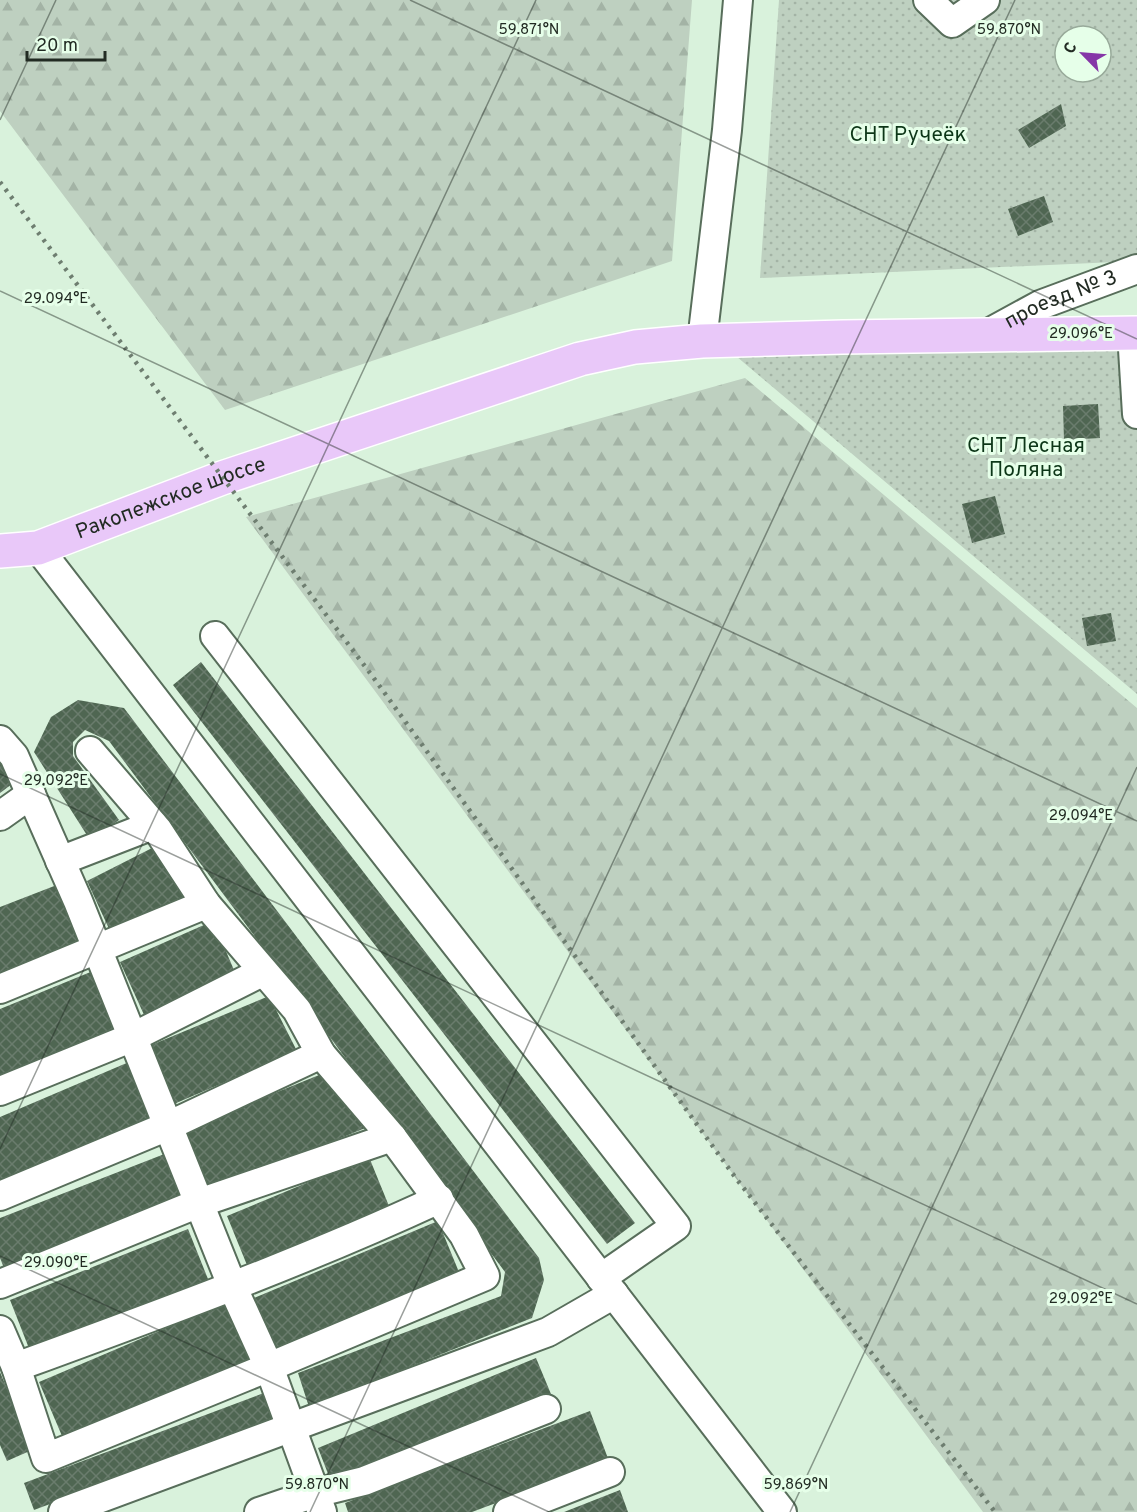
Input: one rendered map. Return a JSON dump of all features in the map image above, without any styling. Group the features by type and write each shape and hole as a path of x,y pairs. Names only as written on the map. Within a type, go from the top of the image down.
{"main road":[{"name":"Ракопежское шоссе","path":"0,550 38,548 222,478 580,359 635,347 702,341 843,337 1134,333"}],"street":[{"path":"702,341 727,130 738,0"},
{"path":"928,0 952,23 985,0"},
{"name":"проезд № 3","path":"985,335 1040,305 1137,269"},
{"path":"1134,333 1137,414"},
{"path":"38,548 782,1512"},
{"path":"63,1512 548,1332 607,1286 676,1226 214,636"},
{"path":"0,740 14,756 97,949 233,1288 269,1367 319,1502"},
{"path":"0,1330 16,1367 46,1458 485,1276 464,1235 439,1199 392,1137 321,1054 297,1010 262,972 206,904 153,825 90,752"},
{"path":"0,816 31,794"},
{"path":"60,861 153,825"},
{"path":"0,989 206,904"},
{"path":"0,1091 133,1037 262,972"},
{"path":"0,1197 168,1126 321,1054"},
{"path":"0,1284 199,1203 392,1137"},
{"path":"16,1367 233,1288 439,1199"},
{"path":"259,1512 319,1502 363,1481 546,1409"},
{"path":"508,1512 610,1472"}],"green space":[{"path":"0,0 692,0 672,261 225,410 0,111"},
{"name":"СНТ Ручеёк","path":"779,0 1137,0 1137,261 760,278"},
{"name":"СНТ Лесная Поляна","path":"1137,348 1137,694 730,351"},
{"path":"745,378 1137,708 1137,1512 983,1512 246,517"}],"building":[{"path":"1061,104 1066,126 1029,148 1018,130"},
{"path":"1044,196 1053,222 1018,236 1008,209"},
{"path":"1098,404 1100,438 1064,440 1063,406"},
{"path":"995,496 1005,534 972,543 962,504"},
{"path":"1111,613 1116,641 1087,646 1082,618"},
{"path":"201,662 635,1223 607,1244 173,685"},
{"path":"78,700 124,708 539,1258 544,1280 532,1318 309,1407 298,1373 501,1296 505,1272 109,741 85,730 73,742 73,756 119,820 90,840 34,752 51,717"},
{"path":"0,758 16,781 0,793"},
{"path":"158,845 194,896 110,931 87,881"},
{"path":"62,883 86,943 0,977 0,907"},
{"path":"213,921 237,977 145,1017 120,962"},
{"path":"93,971 118,1032 0,1081 0,1009"},
{"path":"269,996 297,1051 174,1104 149,1046"},
{"path":"129,1062 153,1117 0,1183 0,1117"},
{"path":"324,1073 368,1127 207,1192 184,1130"},
{"path":"167,1153 187,1202 6,1273 0,1258 0,1218"},
{"path":"369,1157 391,1211 249,1270 227,1216"},
{"path":"438,1221 461,1277 277,1354 254,1298"},
{"path":"188,1229 210,1284 32,1356 10,1300"},
{"path":"225,1303 251,1364 65,1443 39,1382"},
{"path":"536,1358 551,1394 332,1484 318,1448"},
{"path":"0,1372 32,1450 7,1461 0,1445"},
{"path":"269,1391 279,1418 34,1510 24,1483"},
{"path":"590,1411 609,1461 472,1512 348,1512 345,1503"},
{"path":"620,1490 628,1512 564,1512"}],"railway":[{"path":"0,182 373,677 735,1177 995,1512"}]}
